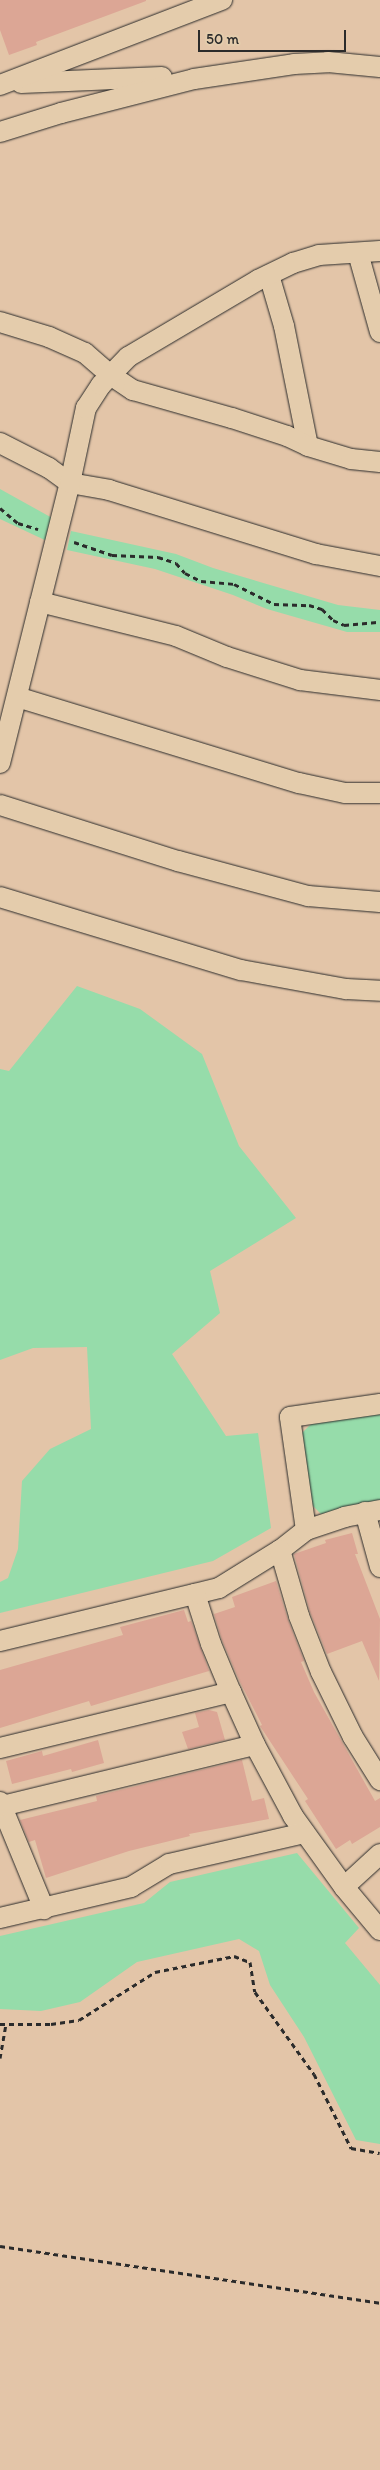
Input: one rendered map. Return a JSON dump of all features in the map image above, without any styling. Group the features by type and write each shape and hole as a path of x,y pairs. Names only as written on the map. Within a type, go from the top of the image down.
{"street":[{"path":"1,83 222,0"},
{"path":"0,132 61,113 194,79 294,64 328,62 380,67"},
{"path":"1,83 150,77 194,79"},
{"path":"0,763 57,536 86,408 110,374 128,357 293,262 319,255 380,251"},
{"path":"358,253 380,332"},
{"path":"269,275 284,326 308,446"},
{"path":"0,322 49,337 85,353 133,390 232,418 287,436 308,446 352,459 380,462"},
{"path":"0,443 49,468 70,482 118,493 316,554 380,566"},
{"path":"40,602 176,636 227,657 300,680 380,690"},
{"path":"16,697 299,783 345,793 380,793"},
{"path":"0,805 178,861 308,896 380,902"},
{"path":"0,897 240,970 346,990 380,991"},
{"path":"306,1530 290,1417 380,1404"},
{"path":"0,1641 219,1588 280,1550 306,1530 373,1511 380,1567"},
{"path":"280,1550 299,1616 321,1672 353,1737 380,1780"},
{"path":"195,1594 211,1644 255,1745 304,1833 344,1887 380,1930"},
{"path":"0,1748 231,1692"},
{"path":"44,1909 1,1804 255,1745"},
{"path":"0,1918 132,1887 169,1864 304,1833"},
{"path":"344,1887 380,1854"}],"path":[{"path":"0,508 18,523 112,555 158,557 176,563 185,572 201,581 234,584 274,604 309,605 322,609 333,620 344,626 380,622"},
{"path":"0,2024 51,2024 79,2020 155,1972 234,1956 250,1962 255,1992 314,2074 350,2148 380,2153"},
{"path":"0,2058 6,2024"},
{"path":"0,2246 380,2303"}],"green space":[{"path":"0,489 54,519 49,542 0,519"},
{"path":"71,531 176,554 213,568 338,605 380,610 380,632 347,632 267,609 233,595 155,569 67,550"},
{"path":"77,986 140,1009 202,1054 239,1146 296,1218 210,1271 220,1313 172,1354 226,1436 258,1433 271,1528 213,1561 0,1613 0,1582 8,1578 18,1549 22,1481 50,1449 91,1429 87,1347 33,1348 0,1360 0,1069 9,1071"},
{"path":"380,1412 380,1501 321,1514 312,1505 302,1433 313,1422"},
{"path":"297,1853 359,1928 345,1943 380,1985 380,2144 356,2140 304,2037 270,1985 259,1951 239,1939 137,1962 80,2002 41,2011 0,2009 0,1936 144,1903 170,1882"}],"building":[{"path":"0,0 146,1 36,42 37,45 9,55 0,30"},
{"path":"352,1533 358,1554 355,1554 380,1619 379,1681 362,1641 327,1654 310,1612 294,1554 326,1543 325,1540"},
{"path":"276,1581 288,1620 304,1661 301,1662 314,1692 375,1801 380,1798 380,1827 352,1844 350,1840 336,1849 305,1801 308,1799 260,1726 262,1725 240,1682 222,1640 214,1614 235,1607 232,1597"},
{"path":"184,1610 188,1622 191,1621 209,1671 91,1706 89,1701 0,1728 0,1670 123,1635 120,1627"},
{"path":"209,1710 217,1712 225,1740 188,1749 182,1732 199,1727 195,1713"},
{"path":"98,1740 104,1763 72,1772 71,1769 12,1784 6,1761 42,1751 43,1756"},
{"path":"242,1760 252,1801 264,1798 269,1819 189,1834 190,1836 129,1851 46,1878 35,1840 29,1842 20,1820 97,1801 96,1796"}]}
